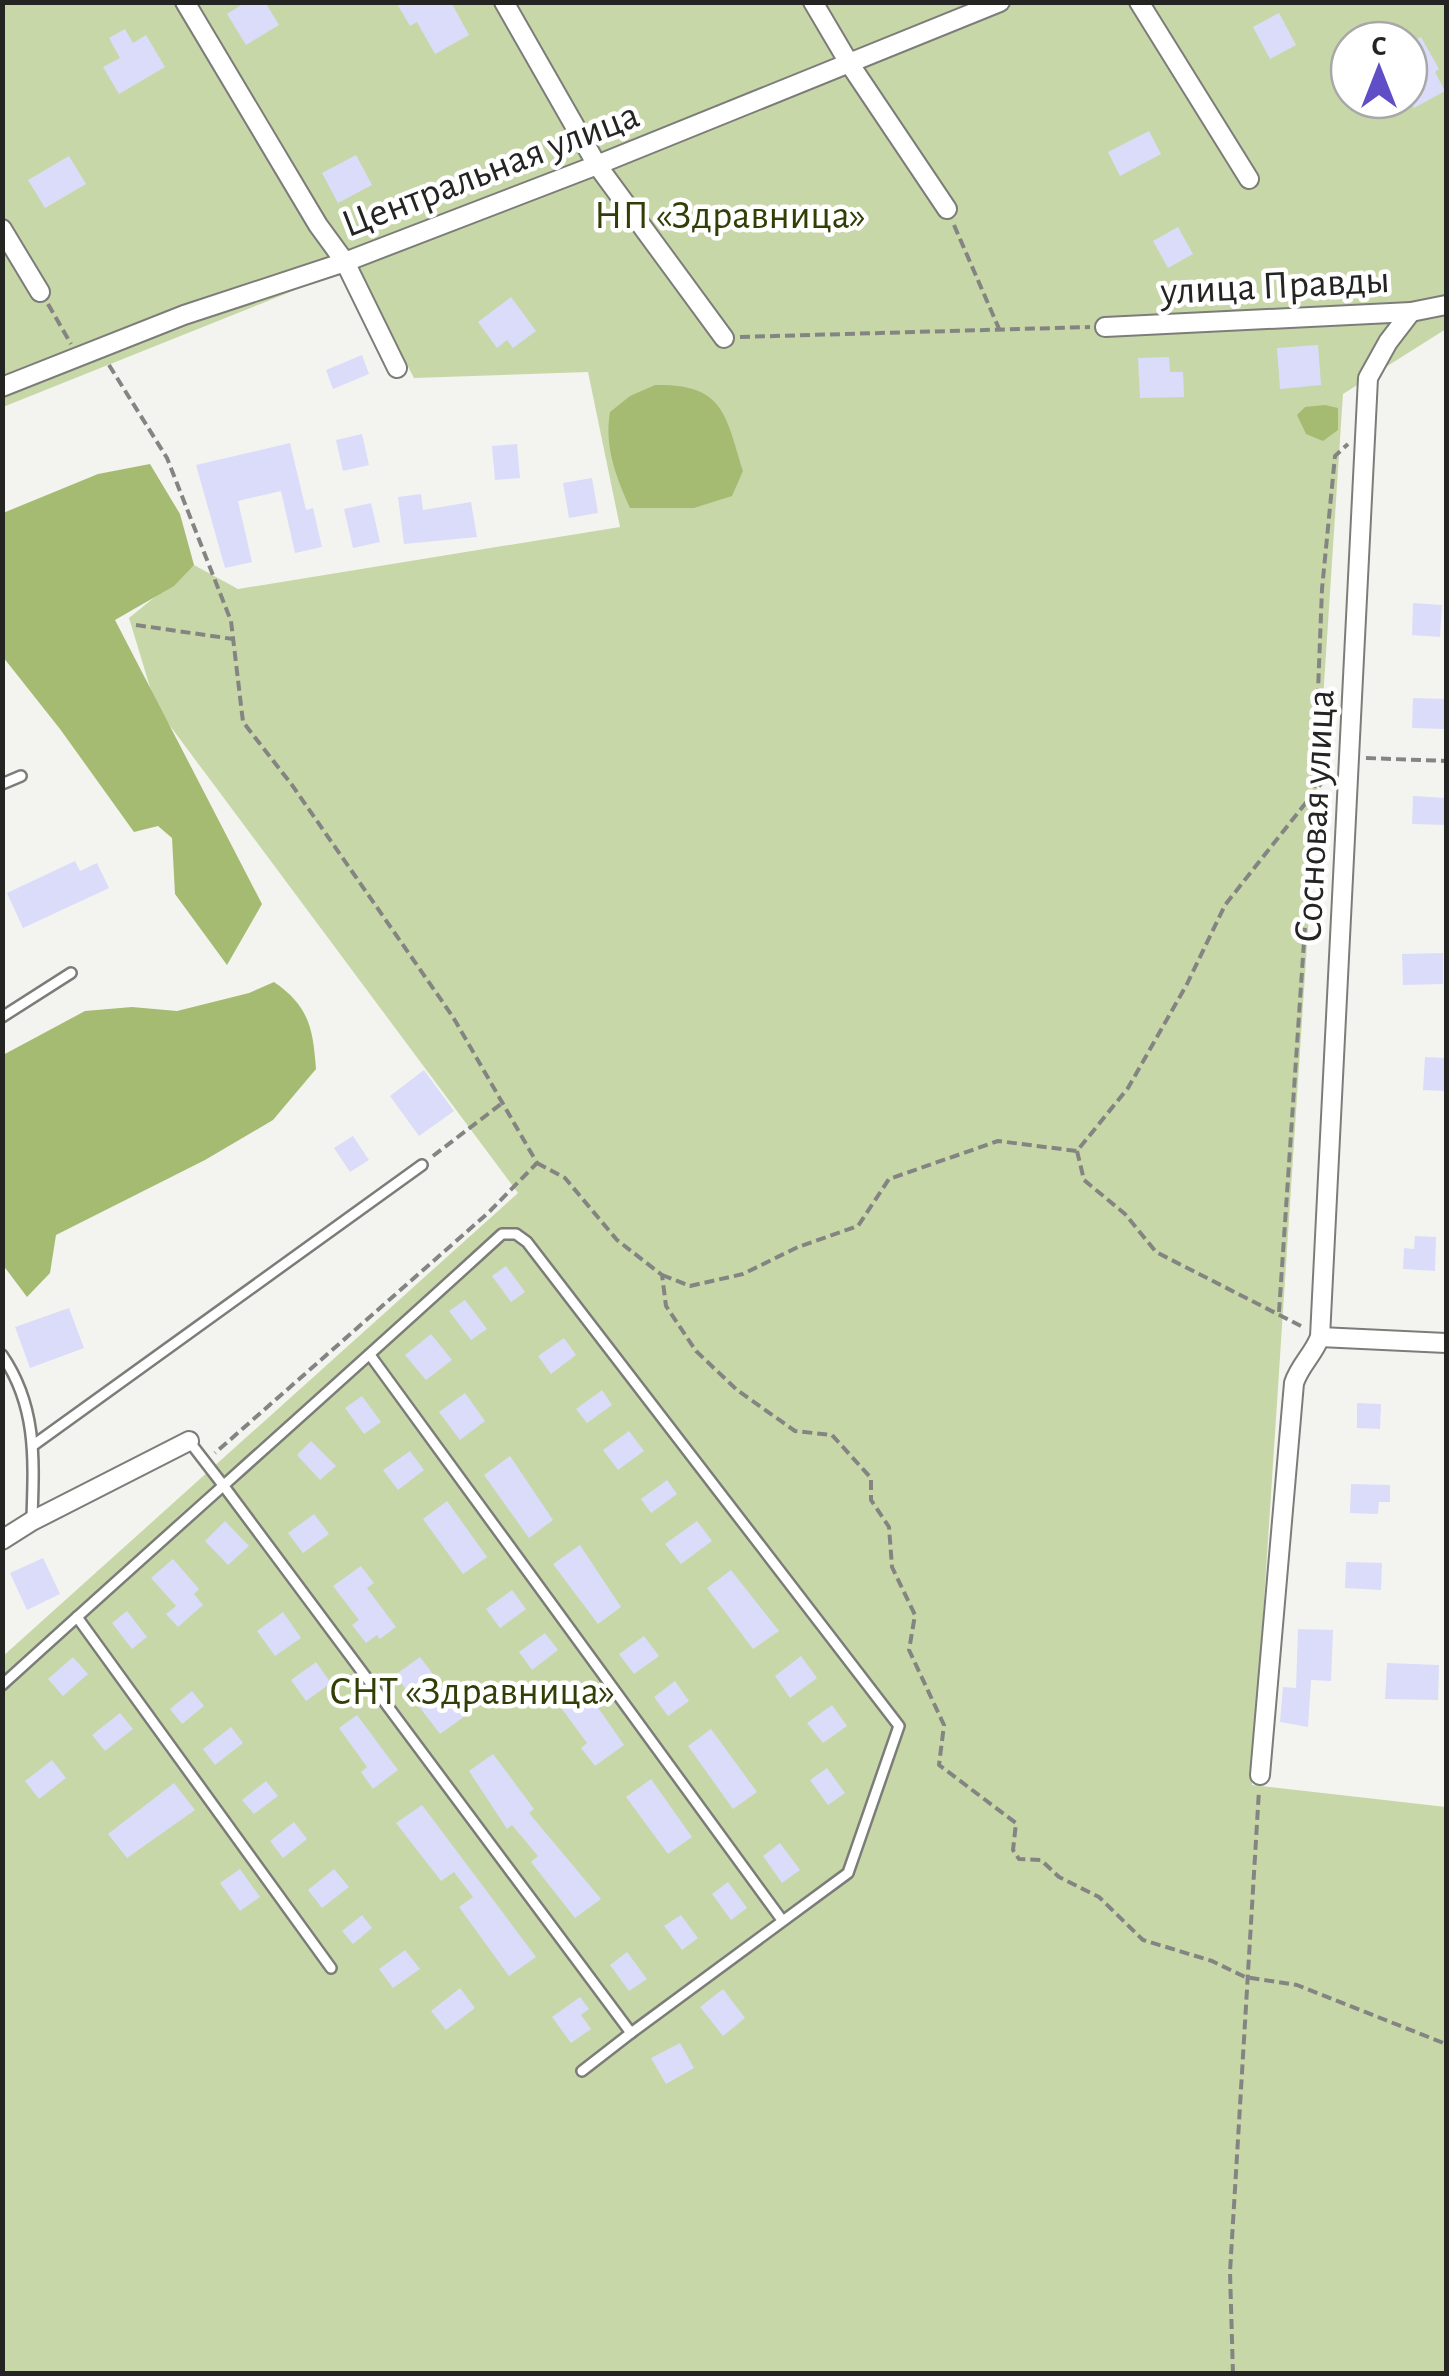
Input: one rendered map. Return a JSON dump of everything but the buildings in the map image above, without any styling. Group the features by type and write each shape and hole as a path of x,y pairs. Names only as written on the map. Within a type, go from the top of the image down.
{"street":[{"path":"185,2 318,225 345,262 397,368"},
{"path":"504,2 598,165 724,338"},
{"path":"813,2 849,63 948,210"},
{"name":"Центральная улица","path":"2,387 184,315 345,262 598,165 1000,2"},
{"path":"1139,2 1250,179"},
{"path":"2,228 40,292"},
{"name":"улица Правды","path":"1105,327 1411,312 1446,305"},
{"name":"Сосновая улица","path":"1320,1337 1368,378 1411,312"},
{"path":"1260,1775 1294,1383 1300,1365 1314,1352 1320,1337 1446,1342"},
{"path":"2,1540 189,1440"}],"lane":[{"path":"2,784 20,776"},
{"path":"2,1018 71,973"},
{"path":"35,1444 422,1165"},
{"path":"2,1685 502,1234 516,1234 528,1242 899,1726 848,1873 582,2071"},
{"path":"2,1354 16,1374 35,1444 32,1521"},
{"path":"370,1355 782,1920"},
{"path":"189,1440 631,2033"},
{"path":"77,1617 331,1968"}],"path":[{"path":"948,210 1000,331"},
{"path":"40,292 78,357"},
{"path":"724,338 1105,327"},
{"path":"98,349 168,458 231,621 243,722 292,785 453,1017 537,1163 565,1178 617,1240 662,1274 690,1286 743,1274 798,1247 858,1226 889,1179 998,1141 1077,1151"},
{"path":"1279,1312 1314,793 1322,590 1335,456 1365,430"},
{"path":"136,625 233,639"},
{"path":"1077,1151 1128,1088 1188,984 1224,905 1326,774 1352,757 1446,761"},
{"path":"422,1165 502,1102"},
{"path":"1077,1151 1084,1180 1126,1214 1156,1252 1279,1312 1320,1337"},
{"path":"205,1462 488,1212 537,1163"},
{"path":"662,1274 666,1306 696,1351 737,1390 795,1431 832,1435 870,1478 871,1500 889,1528 892,1567 915,1615 908,1650 944,1725 939,1765 1016,1823 1013,1850 1019,1860 1041,1860 1059,1877 1099,1897 1143,1940 1212,1961 1245,1978 1297,1985 1446,2044"},
{"path":"1233,2374 1230,2272 1260,1775"}],"green space":[{"path":"3,3 1446,3 1446,329 1343,394 1252,1785 1446,1807 1446,2373 3,2373 2,1657 518,1193 156,707 129,618 194,565 238,589 620,527 588,372 414,378 355,266 3,407"}],"shaded area":[{"path":"655,385 695,390 718,406 743,471 732,496 694,508 630,508 610,449 610,412 630,396"},
{"path":"1305,407 1338,408 1338,430 1323,441 1306,434 1297,415"},
{"path":"150,464 180,514 194,565 174,586 115,620 262,904 227,965 175,894 172,838 158,826 134,832 3,657 3,513 98,474"},
{"path":"274,982 295,1000 307,1019 316,1069 273,1120 205,1160 56,1235 50,1273 27,1297 3,1265 3,1055 85,1011 132,1007 177,1011 249,993"}],"park label":[{"name":"НП «Здравница»","path":"730,214"},
{"name":"СНТ «Здравница»","path":"472,1690"}]}
